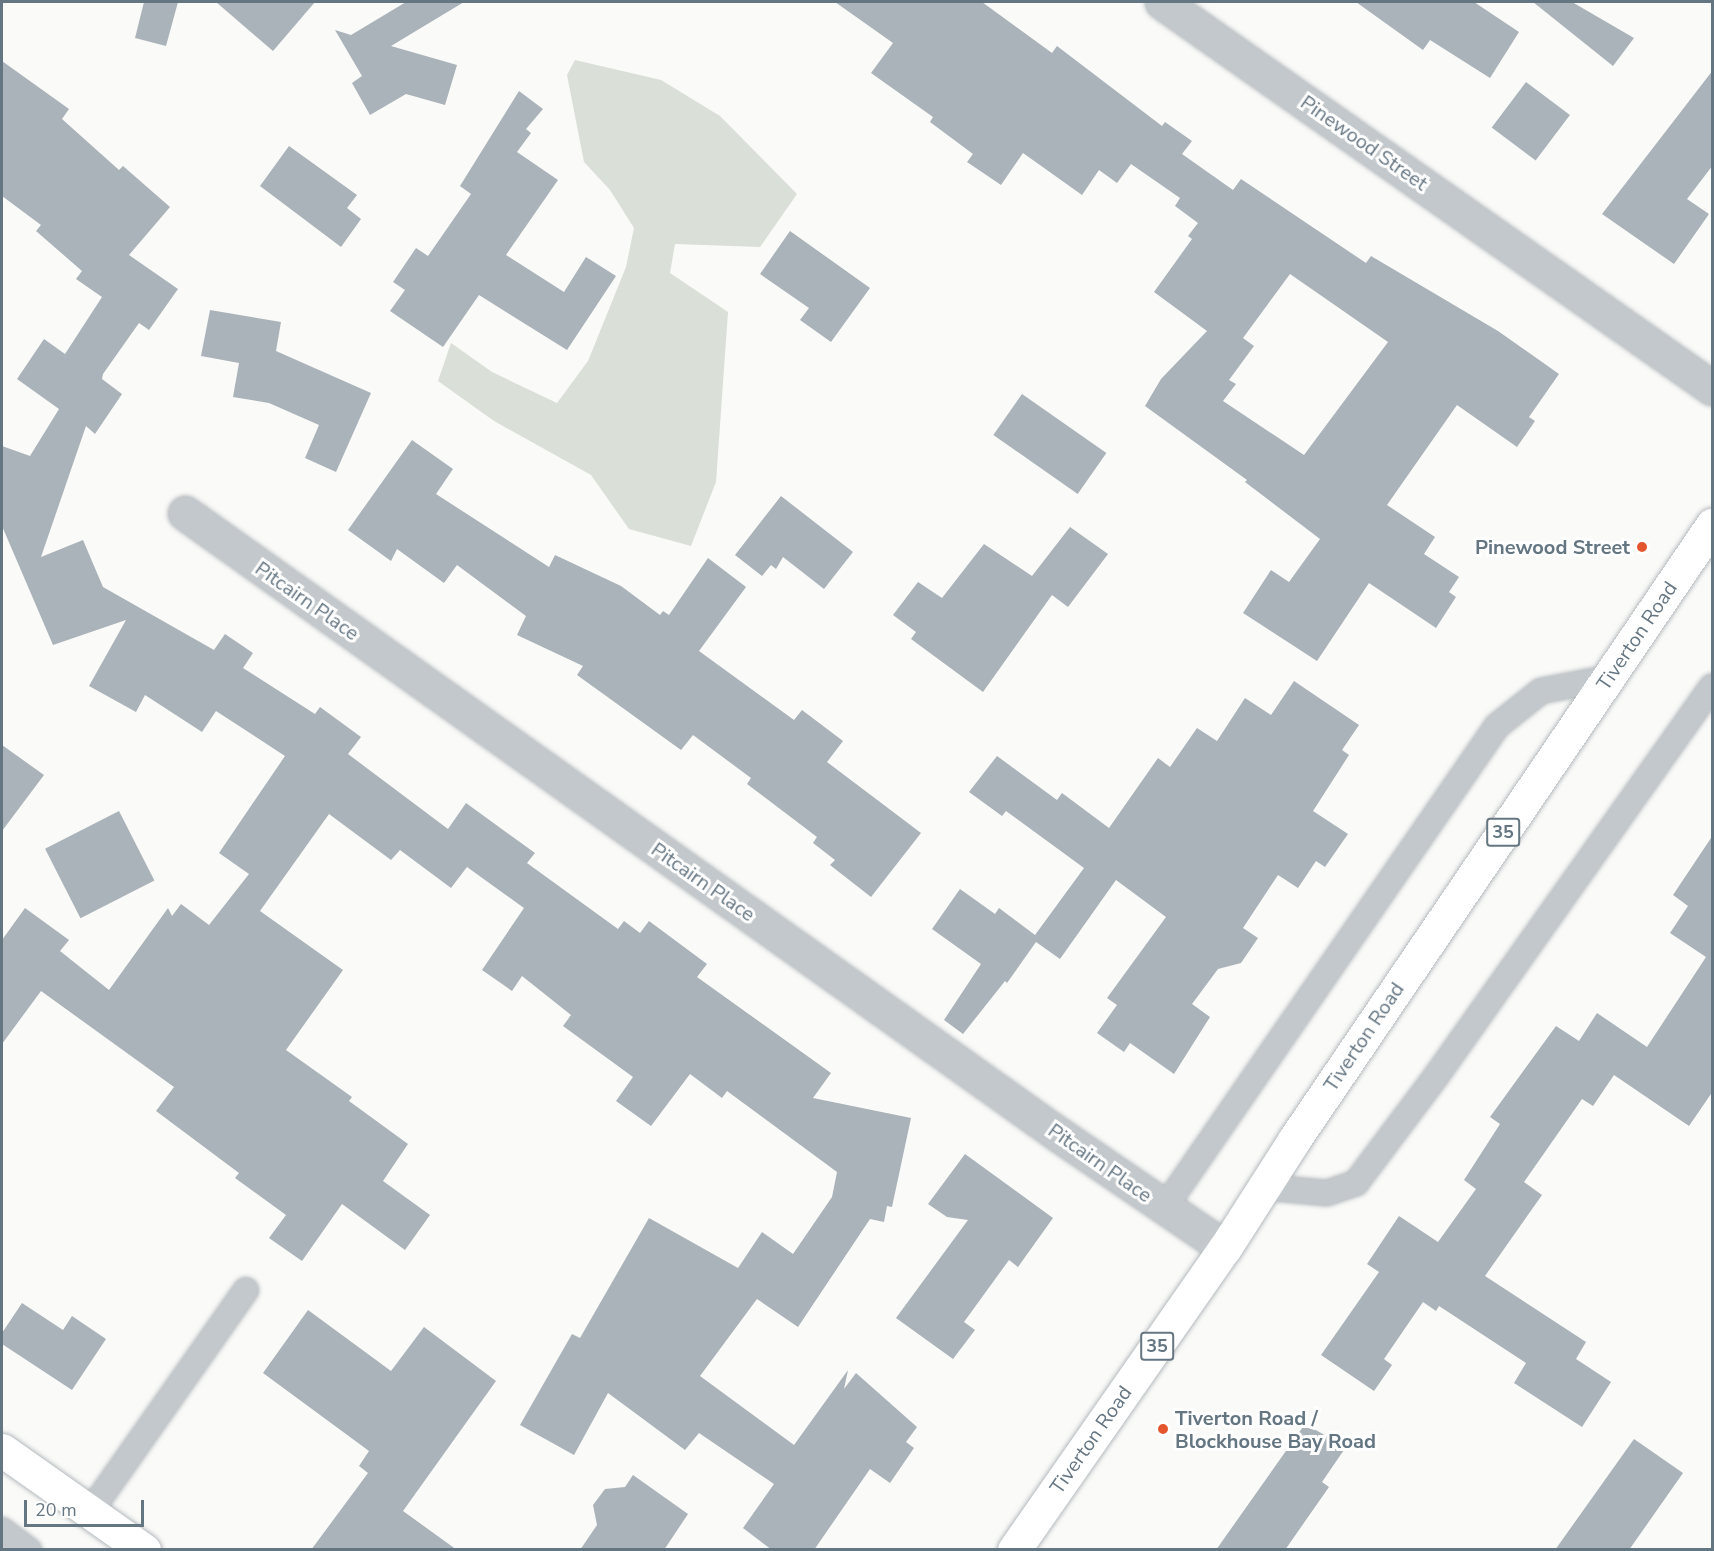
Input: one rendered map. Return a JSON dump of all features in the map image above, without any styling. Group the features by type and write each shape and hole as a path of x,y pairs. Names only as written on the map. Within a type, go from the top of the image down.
{"main road":[{"name":"Tiverton Road","path":"1014,1550 1224,1248 1262,1187 1713,525"},
{"path":"2,1450 144,1550"}],"street":[{"name":"Pinewood Street","path":"1162,2 1713,388"},
{"name":"Pitcairn Place","path":"185,513 1224,1248"}],"lane":[{"path":"1165,1207 1497,726 1541,691 1608,678"},
{"path":"1262,1187 1327,1193 1356,1183 1444,1066 1713,687"},
{"path":"90,1512 246,1290"},
{"path":"2,1530 29,1550"}],"shaded area":[{"path":"575,60 661,80 720,116 797,194 760,247 675,244 670,273 728,312 716,482 691,546 629,529 591,475 494,421 438,381 451,343 492,372 557,403 588,361 626,267 634,228 610,190 584,162 567,75"}],"building":[{"path":"144,2 178,2 166,46 135,38"},
{"path":"216,2 315,2 273,51"},
{"path":"406,2 464,2 391,46 457,65 445,105 406,94 370,115 352,83 362,76 335,30 351,35"},
{"path":"835,2 982,2 1052,53 1057,46 1162,126 1165,122 1192,141 1182,154 1233,190 1241,179 1366,263 1371,256 1498,331 1559,374 1529,417 1535,421 1517,447 1457,405 1387,505 1435,537 1424,554 1459,577 1449,592 1456,597 1436,628 1369,583 1317,661 1243,613 1271,570 1289,582 1320,539 1245,482 1247,480 1145,406 1161,379 1207,331 1154,292 1192,239 1188,236 1198,223 1175,206 1180,198 1131,164 1117,183 1099,170 1082,195 1023,153 1001,185 967,162 973,154 930,122 933,117 871,73 893,43","holes":["1290,274 1388,342 1304,455 1223,401 1236,384 1229,380 1254,346 1243,338"]},
{"path":"1356,2 1474,2 1519,32 1490,78 1430,40 1423,50"},
{"path":"1533,2 1572,2 1634,38 1613,66"},
{"path":"2,61 69,109 62,119 119,170 123,166 170,207 129,255 178,289 149,330 139,323 103,374 102,379 122,394 95,434 86,426 41,557 83,540 103,587 214,650 225,634 253,653 243,668 315,714 320,707 361,737 348,754 448,829 466,803 535,853 527,863 618,929 624,921 640,933 649,921 707,964 697,977 831,1073 813,1098 911,1118 892,1207 887,1206 884,1222 870,1219 798,1327 757,1299 700,1376 794,1445 848,1370 844,1389 856,1373 917,1427 906,1442 914,1448 890,1483 870,1469 814,1550 772,1550 743,1528 774,1484 699,1433 685,1450 608,1393 574,1455 520,1425 572,1334 580,1338 649,1218 738,1268 762,1232 793,1254 832,1197 837,1172 727,1091 722,1098 690,1074 651,1126 616,1101 633,1077 563,1026 571,1015 522,976 512,991 482,970 524,908 467,867 451,888 400,850 391,860 329,814 260,911 343,970 286,1050 352,1097 349,1101 408,1144 383,1181 430,1215 405,1250 342,1204 302,1261 269,1238 286,1215 235,1178 239,1173 156,1111 174,1087 41,991 2,1044 2,940 25,908 69,940 60,951 109,990 168,908 172,916 181,904 209,925 249,874 219,853 285,756 216,711 202,732 145,695 136,712 89,686 126,620 53,645 2,526 2,446 30,456 59,409 17,379 44,339 65,354 102,297 76,279 82,271 36,231 41,225 2,196"},
{"path":"1713,70 1713,165 1687,199 1709,214 1674,264 1602,214"},
{"path":"1526,82 1570,115 1536,161 1492,128"},
{"path":"519,91 543,109 526,129 531,133 517,152 558,180 506,255 564,292 586,257 616,276 567,350 479,295 443,347 390,311 405,290 393,282 416,248 428,256 471,194 460,186"},
{"path":"289,146 357,195 347,208 361,219 341,247 260,186"},
{"path":"790,231 870,288 831,342 800,320 809,308 760,274"},
{"path":"210,310 281,322 276,351 371,393 336,472 305,458 319,425 269,403 233,397 239,363 201,356"},
{"path":"1022,394 1106,453 1078,494 993,435"},
{"path":"412,440 453,469 436,494 549,567 555,555 621,586 660,615 663,611 669,615 708,558 746,587 699,651 794,720 802,710 843,741 827,762 921,833 871,897 830,865 835,860 813,843 817,837 747,784 751,778 693,735 681,750 577,675 583,666 517,635 526,616 457,565 444,583 397,549 391,561 348,530"},
{"path":"781,496 853,552 824,589 783,557 776,569 771,565 762,576 735,555"},
{"path":"1070,527 1108,554 1068,607 1052,595 983,692 911,639 916,632 893,615 918,582 942,598 984,544 1032,576"},
{"path":"1294,681 1359,725 1342,750 1349,755 1313,811 1348,834 1325,867 1316,861 1298,888 1278,875 1243,928 1258,938 1241,963 1218,969 1192,1004 1210,1017 1174,1074 1130,1043 1124,1052 1097,1033 1117,1005 1107,998 1166,917 1116,880 1060,959 1036,942 1007,983 1005,981 963,1034 944,1020 981,964 932,929 960,889 995,914 999,908 1035,935 1084,868 1006,811 1002,816 969,792 997,756 1057,800 1062,793 1109,828 1158,758 1170,767 1197,728 1217,741 1245,698 1271,715"},
{"path":"2,745 44,775 2,831"},
{"path":"119,811 154,880 80,918 45,849"},
{"path":"1713,835 1713,1091 1689,1126 1614,1075 1593,1106 1582,1099 1524,1182 1542,1195 1485,1276 1586,1342 1576,1359 1611,1382 1582,1427 1514,1383 1526,1363 1439,1306 1436,1311 1423,1302 1384,1359 1392,1365 1374,1391 1321,1355 1379,1272 1367,1264 1399,1216 1438,1242 1476,1189 1464,1180 1500,1124 1490,1117 1556,1026 1579,1041 1597,1013 1647,1047 1706,957 1670,933 1688,906 1673,895"},
{"path":"965,1154 1053,1218 1018,1267 1009,1260 964,1322 975,1330 953,1359 896,1318 968,1220 947,1217 928,1204"},
{"path":"22,1303 63,1330 72,1316 106,1339 72,1390 2,1344 2,1333"},
{"path":"308,1310 391,1371 424,1327 496,1381 403,1511 457,1550 311,1550 368,1473 359,1466 369,1451 263,1373"},
{"path":"1305,1424 1346,1447 1322,1482 1329,1487 1285,1550 1216,1550"},
{"path":"1634,1439 1683,1473 1629,1550 1555,1550"},
{"path":"633,1475 688,1514 664,1550 580,1550 597,1525 593,1505 605,1489 625,1487"}],"place":[{"name":"Pinewood Street","path":"1642,547"},
{"name":"Tiverton Road / Blockhouse Bay Road","path":"1163,1429"}]}
